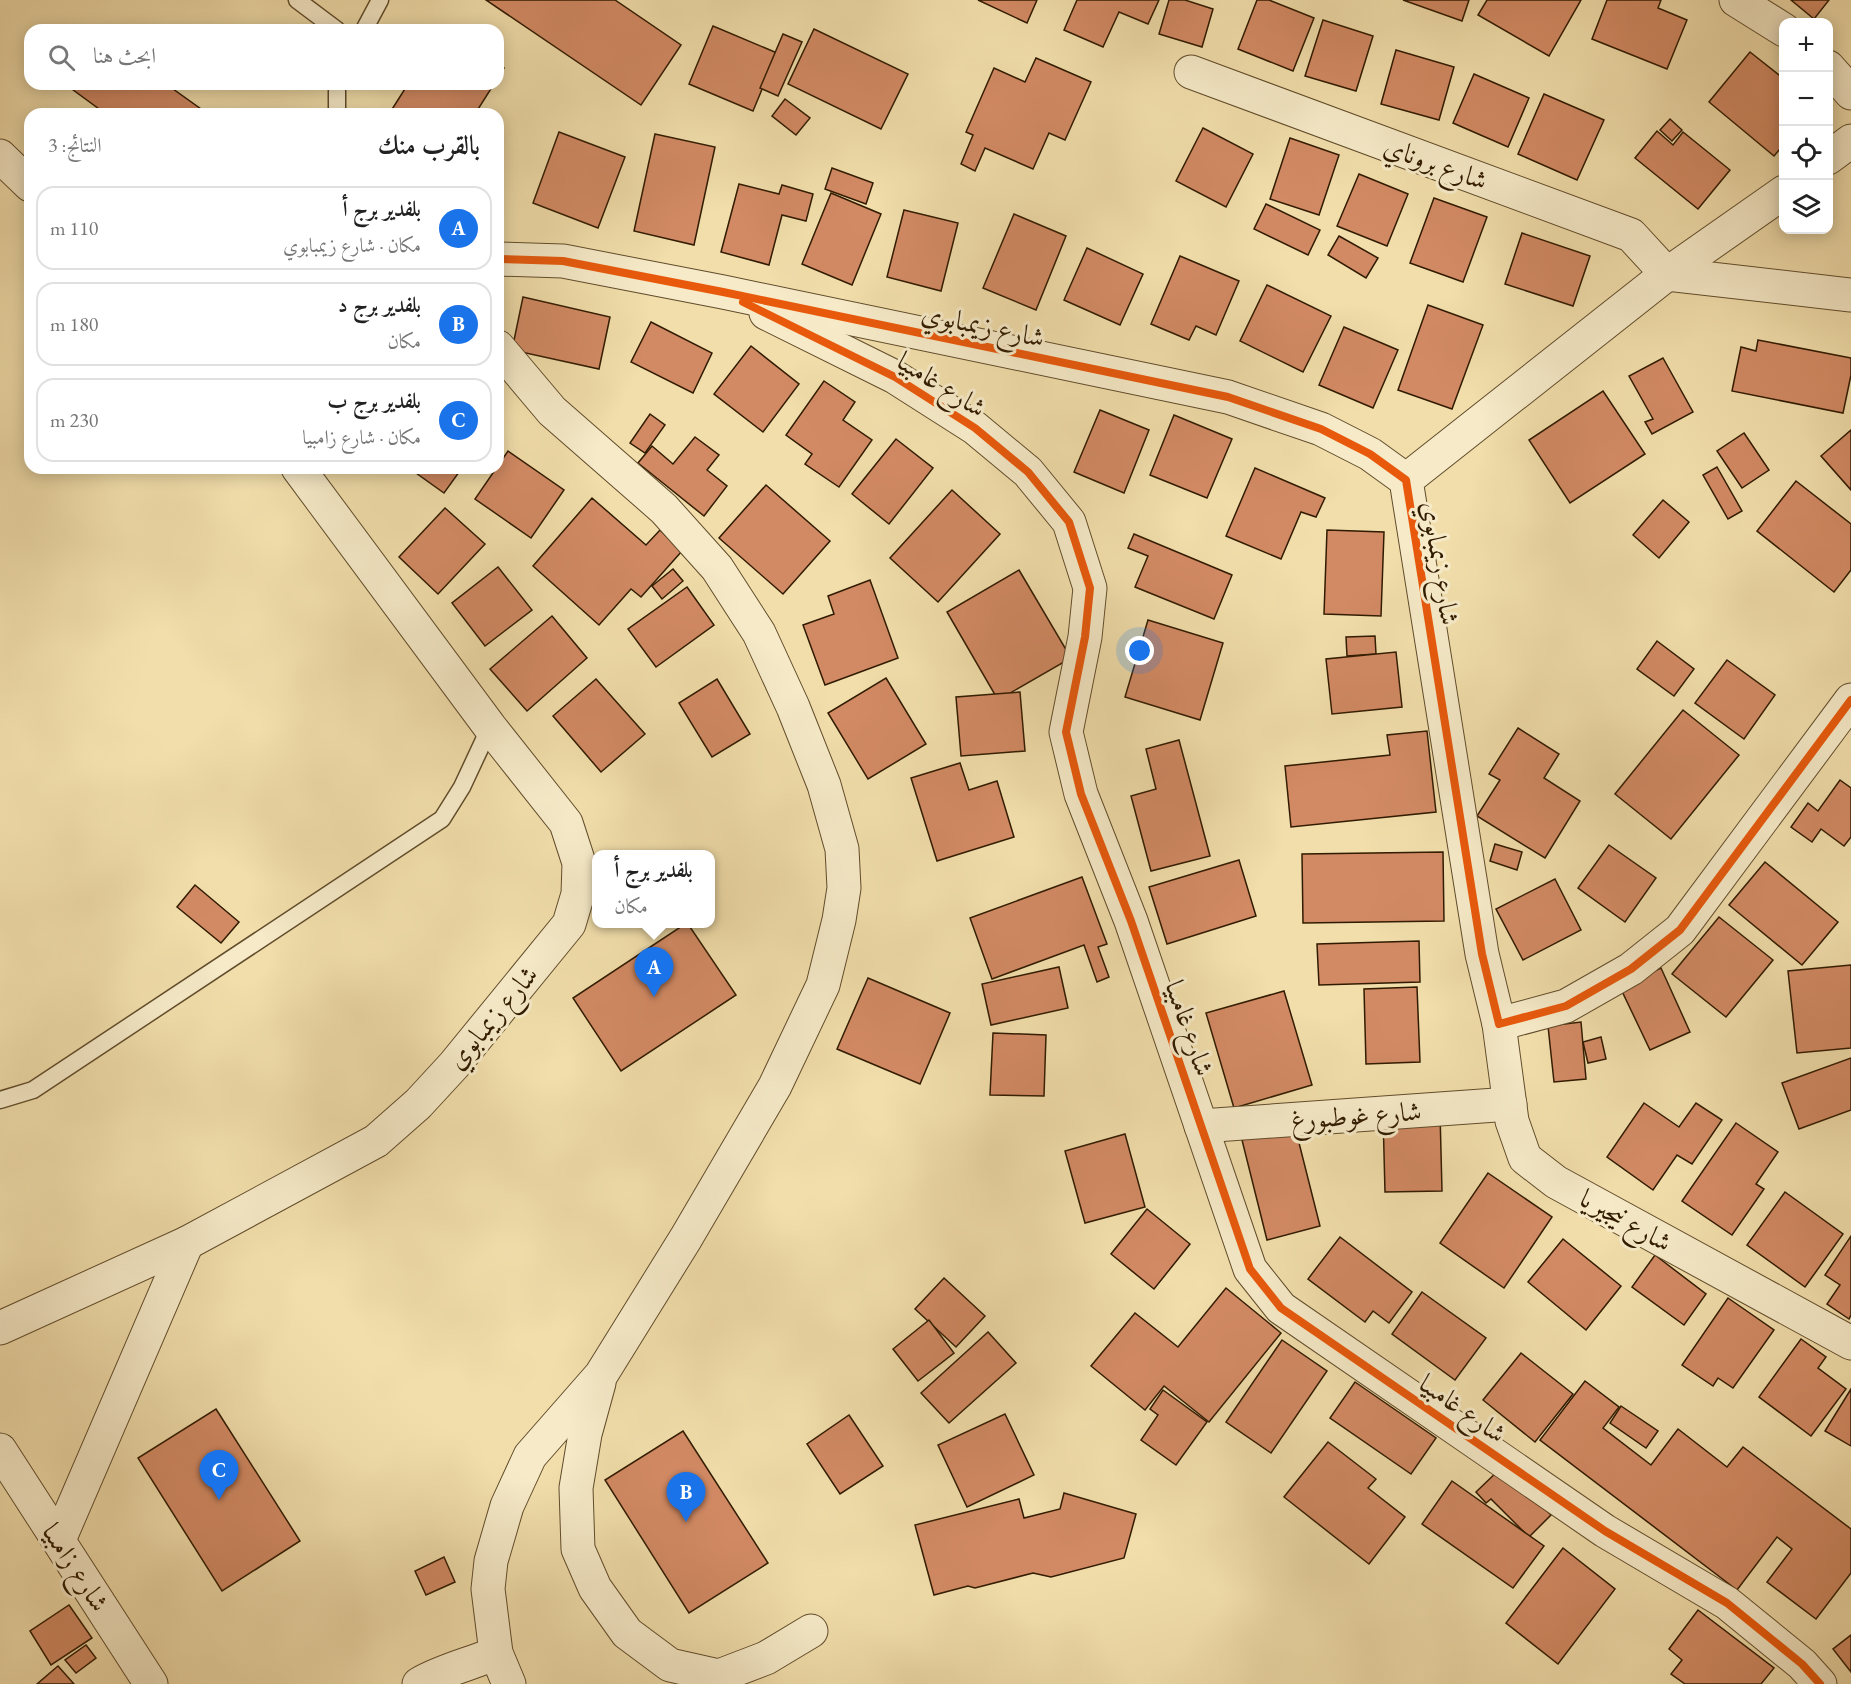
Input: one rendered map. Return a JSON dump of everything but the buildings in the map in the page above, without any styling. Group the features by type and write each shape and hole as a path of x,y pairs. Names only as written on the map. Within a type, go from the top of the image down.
{"street":[{"path":"1736,0 1779,27"},
{"name":"شارع بروناي","path":"1191,72 1631,235 1667,274"},
{"path":"1832,72 1851,93"},
{"path":"1833,154 1851,141"},
{"path":"0,156 24,179"},
{"path":"1406,480 1667,274 1779,196"},
{"name":"شارع زيمبابوي","path":"504,259 563,261 1228,397 1321,429 1370,454 1406,480 1482,954 1499,1024"},
{"path":"1667,274 1851,296"},
{"name":"شارع غامبيا","path":"723,292 895,377 975,428 1028,472 1069,522 1090,588 1085,637 1066,732 1081,794 1131,921 1250,1269 1281,1308 1605,1531 1727,1603 1802,1664 1820,1684"},
{"path":"504,354 552,411 664,508 717,568 759,633 793,707 824,785 842,849 844,888 839,920 823,985 775,1086 686,1238 601,1375 530,1456 507,1506 490,1561 488,1589 496,1653 509,1684"},
{"name":"شارع زيمبابوي","path":"0,1328 187,1243 376,1141 418,1104 454,1065 569,924 578,894 579,863 566,822 490,727 302,474"},
{"name":"شارع زيمبابوي","path":"327,474 346,533"},
{"path":"1499,1024 1566,1006 1631,969 1680,930 1851,700"},
{"name":"شارع نيجيريا","path":"1499,1024 1512,1121 1525,1158 1556,1182 1851,1343"},
{"name":"شارع غوطبورغ","path":"1201,1126 1510,1104"},
{"path":"60,1540 187,1243"},
{"path":"601,1375 585,1434 576,1488 578,1548 595,1588 627,1633 670,1665 719,1676 766,1658 811,1631"},
{"name":"شارع زامبيا","path":"0,1450 151,1684"},
{"path":"419,1684 436,1675 496,1653"}],"lane":[{"path":"297,0 329,24"},
{"path":"367,24 380,0"},
{"path":"337,108 338,90"},
{"path":"0,1100 33,1090 442,819 462,788 490,727"}],"cycle path":[{"path":"504,259 563,261 1228,397 1321,429 1370,454 1406,480 1482,954 1499,1024 1566,1006 1631,969 1680,930 1851,700"},
{"path":"743,302 895,377 975,428 1028,472 1069,522 1090,588 1085,637 1066,732 1081,794 1131,921 1250,1269 1281,1308 1605,1531 1727,1603 1802,1664 1820,1684"}],"place":[{"name":"بلفدير برج أ","path":"654,997"},
{"name":"بلفدير برج ب","path":"219,1500"},
{"name":"بلفدير برج د","path":"686,1522"}]}
